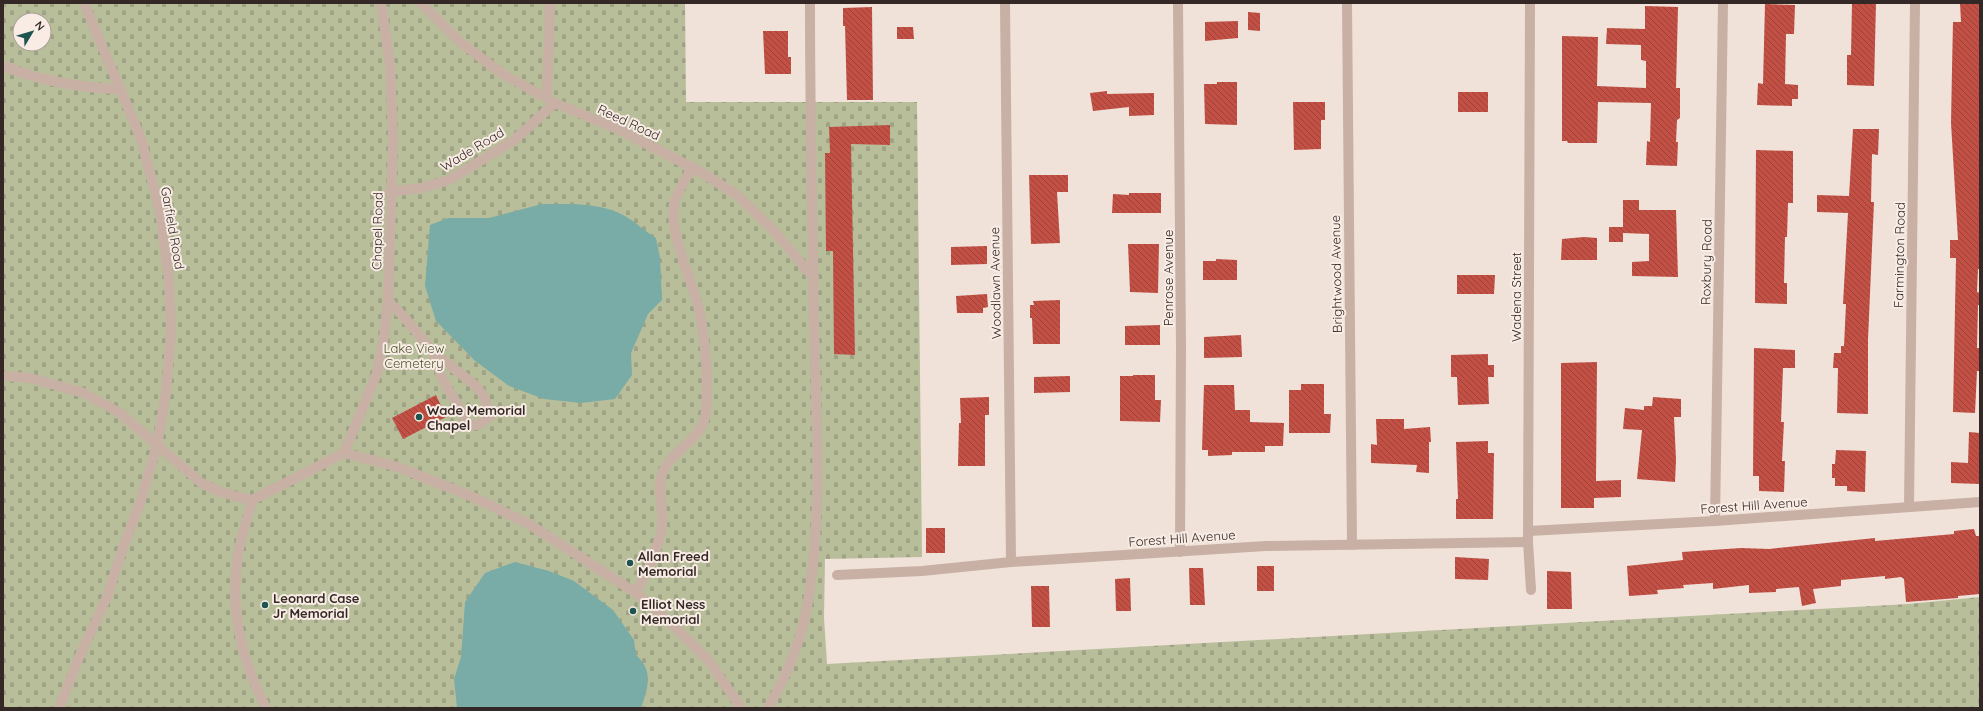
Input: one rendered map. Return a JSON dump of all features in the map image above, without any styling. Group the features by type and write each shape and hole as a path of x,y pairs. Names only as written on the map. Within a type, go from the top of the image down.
{"street":[{"name":"Garfield Road","path":"59,708 80,655 107,597 141,500 157,445 166,393 171,332 169,280 160,211 141,139 84,3"},
{"name":"Chapel Road","path":"344,453 377,373 384,337 388,301 391,256 390,192 393,139 390,64 381,3"},
{"name":"Reed Road","path":"421,3 460,42 501,73 551,100 620,130 692,167 737,195 774,231 814,278"},
{"path":"550,3 551,100"},
{"path":"768,708 785,679 800,635 808,602 816,527 810,3"},
{"name":"Woodlawn Avenue","path":"1005,3 1011,562"},
{"name":"Penrose Avenue","path":"1178,3 1181,346 1180,552"},
{"name":"Brightwood Avenue","path":"1347,3 1352,545"},
{"name":"Wadena Street","path":"1530,3 1528,542 1531,590"},
{"name":"Roxbury Road","path":"1715,521 1722,3"},
{"name":"Farmington Road","path":"1909,507 1916,3"},
{"path":"3,66 84,88 121,89"},
{"name":"Wade Road","path":"390,192 420,188 449,180 513,141 551,100"},
{"path":"636,593 655,551 662,525 661,479 664,470 670,460 697,434 702,427 706,413 704,345 700,314 674,229 675,200 692,167"},
{"path":"388,301 404,317 433,352 470,380 484,396 490,416 480,424 474,426 469,424 463,415 442,378 433,352"},
{"path":"3,376 30,378 84,393 120,413 200,482 218,491 252,500 344,453 398,467 473,497 529,524 636,593 670,621 709,661 741,708"},
{"path":"252,500 239,552 235,583 235,612 244,655 266,708"},
{"name":"Forest Hill Avenue","path":"1529,531 1715,521 1980,502"},
{"name":"Forest Hill Avenue","path":"837,575 922,571 1011,562 1266,546 1528,542"}],"green space":[{"name":"Lake View Cemetery","path":"3,3 685,3 686,102 917,102 922,557 825,559 824,618 827,664 1908,604 1980,597 1980,708 3,708"}],"water":[{"path":"542,204 584,205 606,208 625,216 656,238 660,258 662,300 648,314 631,353 632,375 615,399 581,403 544,399 509,386 474,360 436,321 425,286 430,225 448,218 489,218"},
{"path":"515,562 549,571 574,581 613,610 634,640 636,655 642,661 647,674 648,680 646,694 641,708 457,708 454,679 461,657 465,602 485,573"}],"building":[{"path":"1852,3 1876,3 1874,86 1847,85 1847,55 1851,55"},
{"path":"1960,3 1980,3 1980,269 1978,269 1977,292 1980,293 1980,305 1978,305 1977,348 1980,348 1980,371 1977,371 1975,413 1953,412 1956,258 1950,258 1950,240 1958,240 1951,123 1953,22 1961,22"},
{"path":"1765,4 1795,5 1794,34 1786,34 1785,84 1798,85 1798,99 1792,99 1792,106 1757,105 1758,83 1763,84"},
{"path":"1645,6 1678,7 1676,88 1680,88 1680,118 1677,120 1677,166 1646,165 1647,141 1650,142 1651,103 1598,102 1597,143 1568,143 1567,141 1562,141 1562,36 1598,37 1597,86 1646,88 1646,61 1641,60 1641,45 1606,44 1607,28 1645,29"},
{"path":"872,7 873,100 847,100 845,26 843,26 843,8"},
{"path":"1248,12 1260,13 1260,31 1248,30"},
{"path":"1238,21 1238,38 1205,41 1205,22"},
{"path":"897,27 913,27 914,39 897,39"},
{"path":"763,31 788,31 788,57 791,57 791,74 765,74"},
{"path":"1217,82 1237,82 1237,125 1205,124 1204,84 1217,84"},
{"path":"1107,91 1107,94 1154,93 1154,115 1129,116 1129,107 1093,111 1090,93"},
{"path":"1458,92 1488,92 1488,112 1458,112"},
{"path":"1293,102 1325,102 1325,120 1321,120 1321,149 1294,150"},
{"path":"890,125 890,145 851,144 855,355 834,354 833,251 826,251 825,153 830,153 829,127"},
{"path":"1853,129 1879,129 1878,155 1872,154 1871,202 1874,202 1868,340 1868,414 1837,413 1838,368 1833,368 1834,353 1841,353 1841,346 1844,346 1846,304 1843,304 1848,213 1817,212 1817,195 1849,196"},
{"path":"1756,150 1793,151 1793,203 1788,203 1787,237 1785,237 1784,283 1787,283 1787,304 1755,303"},
{"path":"1029,175 1068,175 1068,192 1057,192 1060,243 1031,244"},
{"path":"1129,193 1161,193 1161,213 1112,213 1113,194 1129,195"},
{"path":"1623,200 1639,200 1639,210 1676,210 1678,277 1632,276 1632,262 1649,261 1649,234 1623,233 1623,242 1609,242 1609,227 1623,227"},
{"path":"1584,237 1597,238 1597,260 1561,260 1562,239"},
{"path":"1128,244 1159,244 1158,293 1130,292"},
{"path":"987,246 987,264 951,265 951,247"},
{"path":"1216,259 1237,260 1237,280 1203,280 1203,261 1216,261"},
{"path":"1457,275 1495,275 1494,294 1457,294"},
{"path":"987,294 988,307 983,308 983,313 957,313 956,296"},
{"path":"1060,300 1060,344 1033,344 1030,305 1034,305 1033,301"},
{"path":"1160,325 1160,345 1125,345 1125,326"},
{"path":"1241,335 1242,357 1204,358 1204,337"},
{"path":"1754,348 1795,350 1795,368 1783,368 1781,422 1784,422 1782,461 1785,461 1784,492 1759,491 1759,476 1753,476"},
{"path":"1488,354 1488,365 1494,365 1494,377 1488,377 1489,404 1458,405 1457,377 1451,377 1451,355"},
{"path":"1597,362 1596,481 1621,480 1621,497 1594,498 1594,508 1561,508 1561,363"},
{"path":"1155,375 1155,400 1161,400 1160,422 1120,421 1120,376"},
{"path":"1070,376 1070,392 1034,393 1034,377"},
{"path":"1301,384 1324,384 1324,414 1331,414 1330,433 1289,433 1289,390 1301,390"},
{"path":"1204,385 1234,385 1235,410 1250,410 1250,422 1284,423 1283,446 1265,446 1265,452 1232,452 1232,455 1208,456 1208,450 1202,450"},
{"name":"Wade Memorial Chapel","path":"436,395 446,417 403,439 392,418"},
{"path":"989,397 989,415 985,415 985,466 958,466 959,423 961,423 960,398"},
{"path":"1653,397 1681,399 1681,417 1674,417 1676,460 1675,482 1637,479 1642,430 1623,429 1625,408 1644,410 1644,406 1652,406"},
{"path":"1376,419 1404,419 1404,429 1430,427 1431,442 1429,442 1429,473 1416,472 1417,465 1371,463 1371,444 1377,445"},
{"path":"1969,432 1980,433 1980,484 1951,483 1951,462 1968,463"},
{"path":"1488,441 1488,453 1494,453 1493,519 1456,519 1456,499 1458,499 1456,442"},
{"path":"1836,450 1866,451 1865,492 1847,491 1847,486 1835,486 1835,478 1832,478 1832,464 1835,464"},
{"path":"926,528 945,528 945,553 926,553"},
{"path":"1974,529 1976,536 1980,536 1980,594 1958,596 1958,598 1906,602 1904,579 1901,577 1885,579 1885,576 1841,580 1841,586 1813,589 1816,603 1802,606 1799,587 1776,589 1776,592 1749,593 1749,585 1713,589 1713,583 1683,585 1684,588 1657,590 1658,594 1629,596 1627,566 1683,560 1682,552 1741,548 1769,549 1875,538 1875,541 1954,534 1954,531"},
{"path":"1455,557 1489,559 1488,580 1455,579"},
{"path":"1257,566 1274,566 1274,591 1257,591"},
{"path":"1189,568 1203,568 1205,605 1190,605"},
{"path":"1547,571 1571,572 1572,609 1547,609"},
{"path":"1130,578 1131,611 1116,611 1115,579"},
{"path":"1031,586 1049,586 1050,627 1032,627"}],"place":[{"name":"Wade Memorial Chapel","path":"419,417"},
{"name":"Allan Freed Memorial","path":"630,563"},
{"name":"Leonard Case Jr Memorial","path":"265,605"},
{"name":"Elliot Ness Memorial","path":"633,611"}]}
